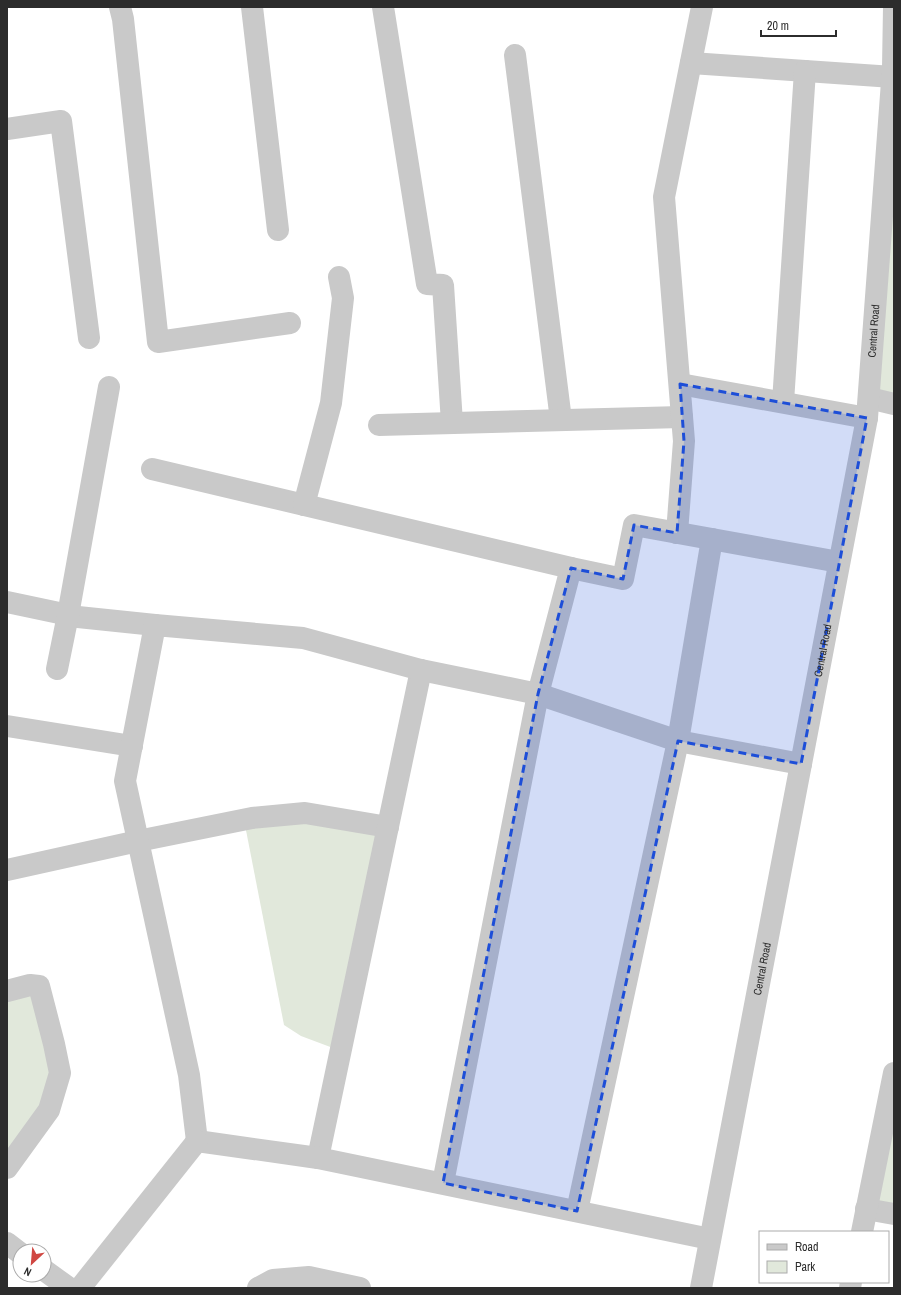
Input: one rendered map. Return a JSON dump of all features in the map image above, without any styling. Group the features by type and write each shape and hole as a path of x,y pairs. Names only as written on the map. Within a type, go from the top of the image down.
{"street":[{"path":"120,7 158,342 290,324"},
{"path":"252,7 278,230"},
{"path":"383,7 427,284 444,285 452,423"},
{"path":"677,533 684,441 664,198 702,7"},
{"name":"Central Road","path":"701,1288 840,562 868,408 892,77 894,7"},
{"path":"515,55 561,420"},
{"path":"691,64 892,77"},
{"path":"783,402 804,71"},
{"path":"8,122 61,121 89,338"},
{"path":"304,505 331,403 343,298 339,277"},
{"path":"680,384 783,402 868,408 894,404"},
{"path":"57,669 109,388"},
{"path":"379,425 682,416"},
{"path":"152,469 623,579 634,525 840,562"},
{"path":"577,1211 678,741 712,539"},
{"path":"443,1183 538,694 571,568"},
{"path":"7,602 78,617 303,638 421,670 538,694 678,741 801,764"},
{"path":"80,1288 197,1141 189,1075 125,781 155,625"},
{"path":"318,1158 421,670"},
{"path":"7,726 132,746"},
{"path":"7,870 252,818 305,813 388,827"},
{"path":"7,991 30,985 38,986 54,1044 60,1073 49,1110 7,1168"},
{"path":"862,1231 894,1073"},
{"path":"197,1141 318,1158 710,1238"},
{"path":"866,1209 894,1214"},
{"path":"52,1276 69,1288"},
{"path":"258,1288 274,1280 309,1277 360,1288"}],"highlighted area":[{"path":"680,384 867,418 801,764 678,741 577,1211 443,1183 538,694 571,568 623,579 634,525 677,533 684,441"}],"green space":[{"path":"894,7 894,404 869,398"},
{"path":"244,820 388,827 341,1051 301,1036 284,1025"},
{"path":"30,985 60,1073 7,1168 7,991"},
{"path":"894,1073 894,1214 866,1209"}]}
